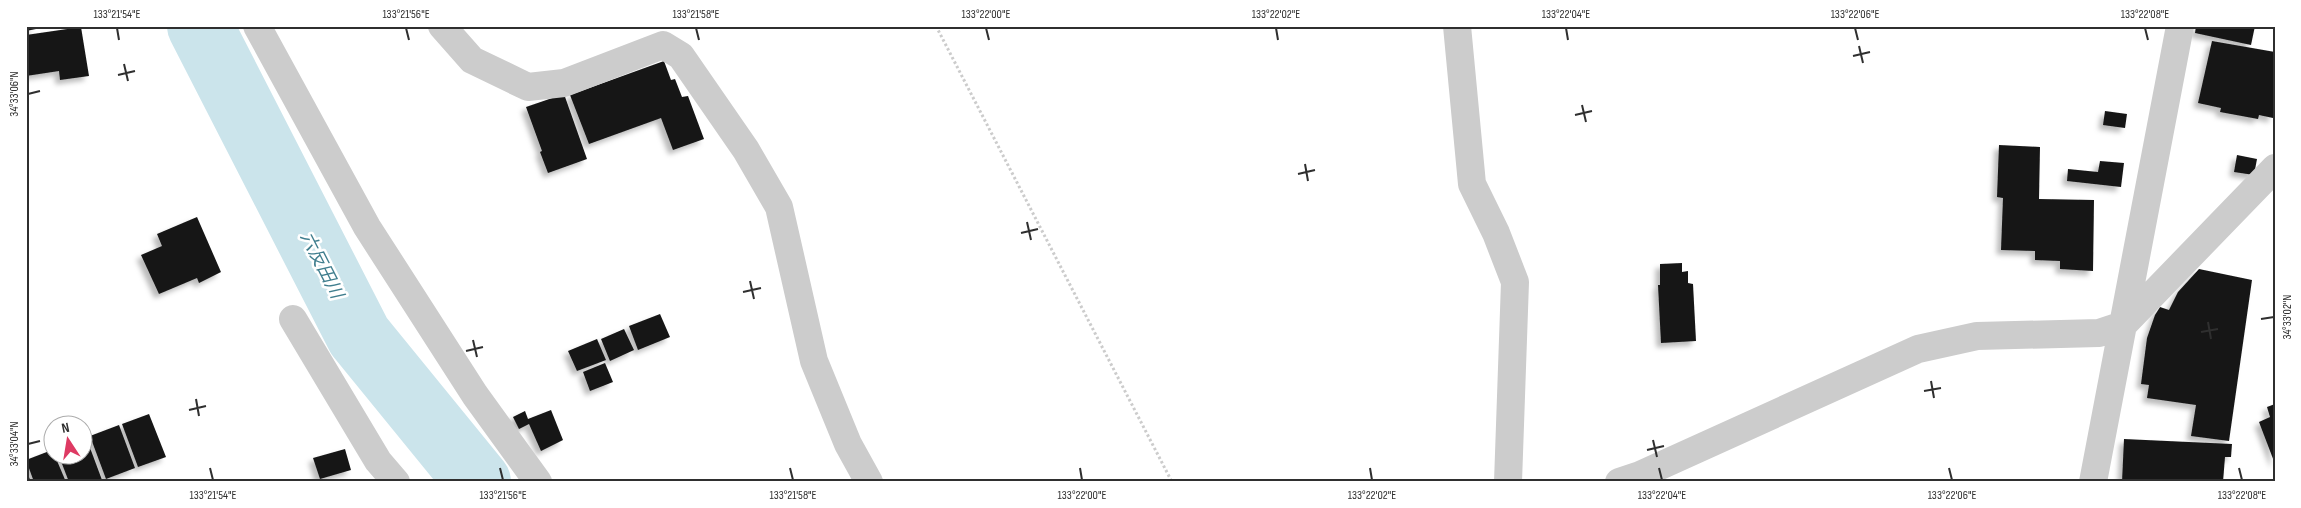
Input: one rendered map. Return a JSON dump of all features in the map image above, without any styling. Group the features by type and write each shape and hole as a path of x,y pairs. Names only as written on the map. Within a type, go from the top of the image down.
{"street":[{"path":"257,26 367,227 476,396 538,482"},
{"path":"442,26 472,60 528,87 564,83 664,45 681,56 746,150 779,208 814,361 848,444 869,482"},
{"path":"1457,26 1472,184 1496,234 1515,282 1508,482"},
{"path":"2093,482 2180,26"},
{"path":"1619,482 1640,475 1918,349 1977,336 2099,333 2123,324 2275,168"},
{"path":"294,319 378,461 396,482"}],"path":[{"path":"936,26 1172,482"}],"building":[{"path":"26,26 35,26 36,29 26,31"},
{"path":"2196,26 2255,26 2251,45 2195,33"},
{"path":"81,27 89,76 60,80 59,71 26,76 26,35"},
{"path":"2212,41 2275,52 2273,118 2259,115 2258,119 2220,112 2221,108 2198,103"},
{"path":"664,61 671,80 675,79 682,97 688,96 704,139 673,150 661,118 589,144 570,95"},
{"path":"564,94 587,159 548,173 526,107"},
{"path":"2105,111 2127,114 2125,128 2103,125"},
{"path":"1999,145 2040,147 2039,199 2094,200 2093,271 2060,269 2060,261 2035,260 2035,251 2001,250 2003,198 1997,197"},
{"path":"2237,155 2257,159 2254,175 2234,172"},
{"path":"2100,161 2124,163 2121,187 2067,181 2068,169 2098,172"},
{"path":"197,217 221,272 199,283 197,278 159,294 141,255 162,246 157,234"},
{"path":"1682,263 1682,272 1688,271 1688,283 1693,284 1696,341 1661,343 1658,285 1660,285 1660,264"},
{"path":"2199,269 2252,280 2229,441 2191,436 2196,405 2147,398 2149,385 2141,384 2147,338 2155,315 2160,307 2169,310 2178,292"},
{"path":"660,314 670,337 638,350 629,326"},
{"path":"624,329 634,350 610,361 601,339"},
{"path":"597,339 606,360 577,371 568,351"},
{"path":"605,363 613,382 590,391 583,372"},
{"path":"2275,404 2275,464 2259,422 2270,417 2267,407"},
{"path":"551,410 563,440 541,451 529,424 519,429 513,417 525,411 528,419"},
{"path":"149,414 166,457 138,467 122,424"},
{"path":"119,425 135,468 106,479 92,441 92,435"},
{"path":"2124,439 2232,444 2231,457 2225,457 2223,482 2122,482"},
{"path":"345,449 351,470 320,479 313,458"},
{"path":"92,453 102,480 69,482 63,466 92,466"},
{"path":"42,454 42,466 59,466 66,482 34,482 26,460"},
{"path":"26,470 31,482 26,482"}],"waterway":[{"name":"六反田川","path":"200,26 359,336 478,482"}]}
